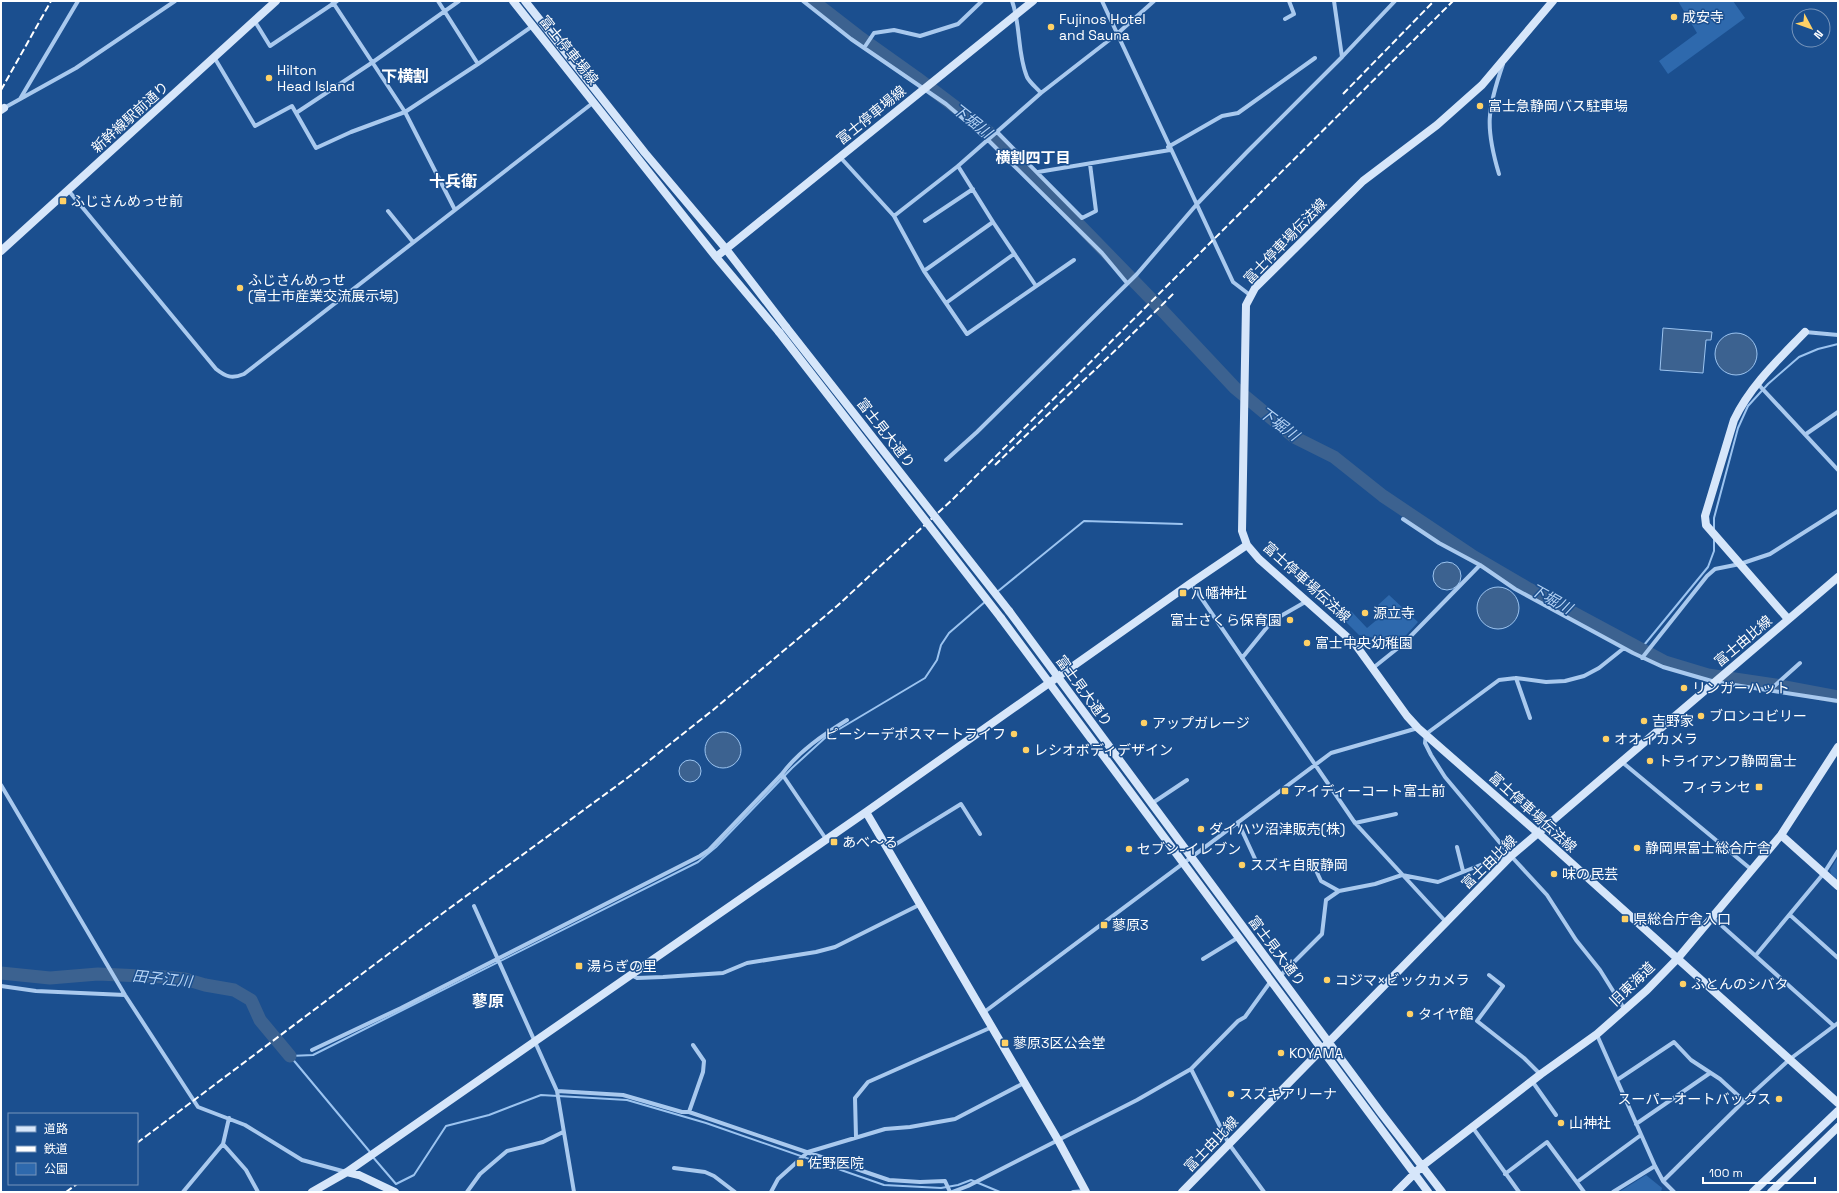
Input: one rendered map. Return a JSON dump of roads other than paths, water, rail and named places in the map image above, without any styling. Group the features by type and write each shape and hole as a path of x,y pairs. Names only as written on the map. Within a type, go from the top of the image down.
{"street":[{"path":"19,100 78,1"},
{"path":"2,109 76,68 175,1"},
{"name":"新幹線駅前通り","path":"1,251 67,190 147,120 276,1"},
{"path":"438,1 478,64"},
{"path":"296,113 373,62 460,1"},
{"name":"富士停車場線","path":"513,1 537,23 598,99 716,257 1033,1"},
{"name":"富士停車場線","path":"525,1 537,23"},
{"path":"803,1 864,48 946,104 988,140 1102,253 1127,283"},
{"path":"864,48 874,33 894,30 920,36 958,24 982,1"},
{"path":"1012,1 1017,14 1021,47 1028,78 1041,93"},
{"path":"1102,1 1169,148 1233,282 1250,295"},
{"path":"894,216 958,166 1041,93 1117,34 1154,1"},
{"path":"1285,19 1294,14 1289,1"},
{"path":"1334,1 1342,57"},
{"path":"946,460 977,432 1137,274 1197,204 1395,1"},
{"name":"富士停車場伝法線","path":"1553,1 1504,60 1463,103 1437,125 1363,181 1265,278 1250,295 1246,305 1242,531 1247,545 1259,559 1356,644 1407,716 1418,728 1538,833 1838,1103"},
{"path":"254,20 270,46 334,2 406,112 455,210"},
{"path":"214,57 255,126 292,106 316,148 351,132 406,112 537,23"},
{"path":"1038,172 1090,164 1169,148 1222,116 1238,113 1315,58"},
{"path":"1499,174 1489,135 1489,112 1495,86 1504,60"},
{"path":"67,190 216,369 229,377 236,378 244,374 598,99"},
{"name":"富士停車場線","path":"598,99 726,249"},
{"path":"997,132 1082,218 1096,210 1090,164"},
{"path":"840,156 894,216 924,271 967,334 1074,260"},
{"path":"958,166 1036,286"},
{"path":"925,221 973,189"},
{"path":"388,211 413,242"},
{"path":"924,271 993,222"},
{"name":"富士見大通り","path":"726,249 1009,611 1328,1042 1442,1192"},
{"path":"946,303 1014,254"},
{"name":"富士見大通り","path":"716,257 779,332 1001,618 1240,937 1428,1192"},
{"path":"1788,619 1706,525 1705,516 1734,420 1740,407 1758,384 1805,332 1838,335"},
{"path":"1758,384 1838,470"},
{"path":"1806,434 1838,412"},
{"path":"1642,658 1714,569 1740,564 1770,554 1782,548 1838,511"},
{"path":"1403,519 1439,543 1480,565 1515,589 1642,658 1663,667 1715,682 1838,701"},
{"path":"312,1192 346,1172 534,1042 1247,545"},
{"path":"1372,668 1403,644 1480,565"},
{"name":"富士由比線","path":"1182,1192 1511,856 1838,577"},
{"path":"1191,583 1355,823 1446,922"},
{"path":"1242,658 1272,621 1307,600"},
{"path":"1624,648 1599,668 1584,676 1565,681 1546,682 1516,678 1500,680 1426,734 1425,742 1431,756 1445,777 1511,856 1547,895 1576,940 1600,970 1625,1010"},
{"path":"1770,690 1800,663"},
{"path":"1516,678 1530,718"},
{"path":"312,1050 401,1008 700,856 709,850 790,764 817,740 847,720"},
{"path":"983,1013 1331,754 1418,728"},
{"name":"旧東海道","path":"1396,1192 1422,1166 1541,1074 1597,1034 1625,1010 1678,958 1781,835 1838,748"},
{"path":"1622,762 1752,870"},
{"path":"782,774 826,839"},
{"path":"1151,804 1187,780"},
{"path":"1,785 124,995 198,1107 245,1125 302,1160 346,1172 389,1191"},
{"path":"888,850 961,804 980,834"},
{"path":"866,812 919,905 1058,1140 1086,1192 1073,1192"},
{"path":"1355,823 1396,814"},
{"path":"1238,822 1256,861"},
{"path":"1781,835 1838,886"},
{"path":"1457,847 1463,871"},
{"path":"1756,955 1790,916 1824,873 1838,851"},
{"path":"1280,976 1322,934 1326,900 1339,891 1375,884 1402,875 1438,882 1492,860 1511,856"},
{"path":"1313,864 1320,881 1339,891"},
{"path":"630,975 637,978 723,973 747,963 816,952 835,947 919,905"},
{"path":"474,906 557,1094 574,1192"},
{"path":"1663,1181 1744,1101 1790,1059 1836,1024 1712,916"},
{"path":"1790,916 1838,958"},
{"path":"1203,959 1240,937"},
{"path":"1489,975 1503,986 1477,1021 1524,1058 1541,1074"},
{"path":"557,1094 623,1095 682,1112 688,1112 889,1180 920,1182 944,1181 951,1192 968,1186 1137,1100 1191,1069 1238,1021 1245,1017 1271,981"},
{"path":"1,986 36,991 124,995"},
{"path":"856,1138 855,1098 868,1082 992,1028"},
{"path":"1597,1034 1655,1166 1663,1181 1674,1192"},
{"path":"1617,1080 1674,1042 1691,1060 1720,1079 1744,1101"},
{"path":"688,1112 703,1072 704,1061 693,1045"},
{"path":"1191,1069 1229,1144 1264,1192"},
{"path":"1636,1124 1710,1073"},
{"path":"1532,1081 1556,1114"},
{"path":"772,1192 778,1179 808,1152 884,1129 910,1128 955,1118 1024,1083"},
{"path":"1753,1192 1838,1111"},
{"path":"182,1192 223,1144 229,1118"},
{"path":"1770,1192 1838,1127"},
{"path":"1473,1128 1519,1192"},
{"path":"467,1192 480,1174 507,1151 543,1142 563,1132"},
{"path":"1577,1182 1641,1135"},
{"path":"1505,1174 1547,1142 1584,1192"},
{"path":"223,1144 246,1170 258,1192"},
{"path":"1613,1192 1655,1166"},
{"path":"674,1168 705,1172 714,1176 734,1192"}],"waterway":[{"name":"下堀川","path":"813,1 991,134 1159,307 1235,388 1294,437 1334,457 1383,496 1471,555 1529,589 1665,662 1708,675 1775,685 1838,697"},
{"path":"1714,529 1714,518 1738,428 1748,406 1768,384 1799,357 1818,349 1838,344"},
{"path":"997,592 1084,521 1182,524"},
{"path":"1640,650 1708,567 1714,551 1714,538"},
{"path":"290,1056 313,1055 698,862 716,847 792,768 826,737 925,678 937,660 941,645 949,633 986,601"},
{"name":"田子江川","path":"1,973 50,978 98,974 164,977 185,979 205,985 234,990 251,1000 260,1020 290,1056"},
{"path":"290,1056 370,1152"},
{"path":"372,1156 396,1184 414,1175 446,1126 489,1115 541,1095 627,1100 706,1123 884,1185 941,1188 958,1185 971,1180 1000,1192"}],"railway":[{"path":"1,90 51,1"},
{"path":"1343,94 1434,1"},
{"path":"138,1142 443,913 626,779 713,710 837,606 954,498 1453,1"},
{"path":"995,465 1175,292"},
{"path":"66,1192 76,1185"}],"place":[{"name":"成安寺","path":"1674,17"},
{"name":"Fujinos Hotel and Sauna","path":"1051,27"},
{"name":"Hilton Head Island","path":"269,78"},
{"name":"富士急静岡バス駐車場","path":"1480,106"},
{"name":"ふじさんめっせ前","path":"63,201"},
{"name":"ふじさんめっせ (富士市産業交流展示場)","path":"240,288"},
{"name":"八幡神社","path":"1183,593"},
{"name":"源立寺","path":"1365,613"},
{"name":"富士さくら保育園","path":"1290,620"},
{"name":"富士中央幼稚園","path":"1307,643"},
{"name":"リンガーハット","path":"1684,688"},
{"name":"ブロンコビリー","path":"1701,716"},
{"name":"吉野家","path":"1644,721"},
{"name":"アップガレージ","path":"1144,723"},
{"name":"ピーシーデポスマートライフ","path":"1014,734"},
{"name":"オオイカメラ","path":"1606,739"},
{"name":"レシオボディデザイン","path":"1026,750"},
{"name":"トライアンフ静岡富士","path":"1650,761"},
{"name":"フィランセ","path":"1759,787"},
{"name":"アイディーコート富士前","path":"1285,791"},
{"name":"ダイハツ沼津販売(株)","path":"1201,829"},
{"name":"あべ〜る","path":"834,842"},
{"name":"静岡県富士総合庁舎","path":"1637,848"},
{"name":"セブン-イレブン","path":"1129,849"},
{"name":"スズキ自販静岡","path":"1242,865"},
{"name":"味の民芸","path":"1554,874"},
{"name":"県総合庁舎入口","path":"1625,919"},
{"name":"蓼原3","path":"1104,925"},
{"name":"湯らぎの里","path":"579,966"},
{"name":"コジマ×ビックカメラ","path":"1327,980"},
{"name":"ふとんのシバタ","path":"1683,984"},
{"name":"タイヤ館","path":"1410,1014"},
{"name":"蓼原3区公会堂","path":"1005,1043"},
{"name":"KOYAMA","path":"1281,1053"},
{"name":"スズキアリーナ","path":"1231,1094"},
{"name":"スーパーオートバックス","path":"1779,1099"},
{"name":"山神社","path":"1561,1123"},
{"name":"佐野医院","path":"800,1163"}],"district":[{"name":"下横割","path":"405,76"},
{"name":"横割四丁目","path":"1033,158"},
{"name":"十兵衛","path":"453,181"},
{"name":"蓼原","path":"488,1001"}]}
